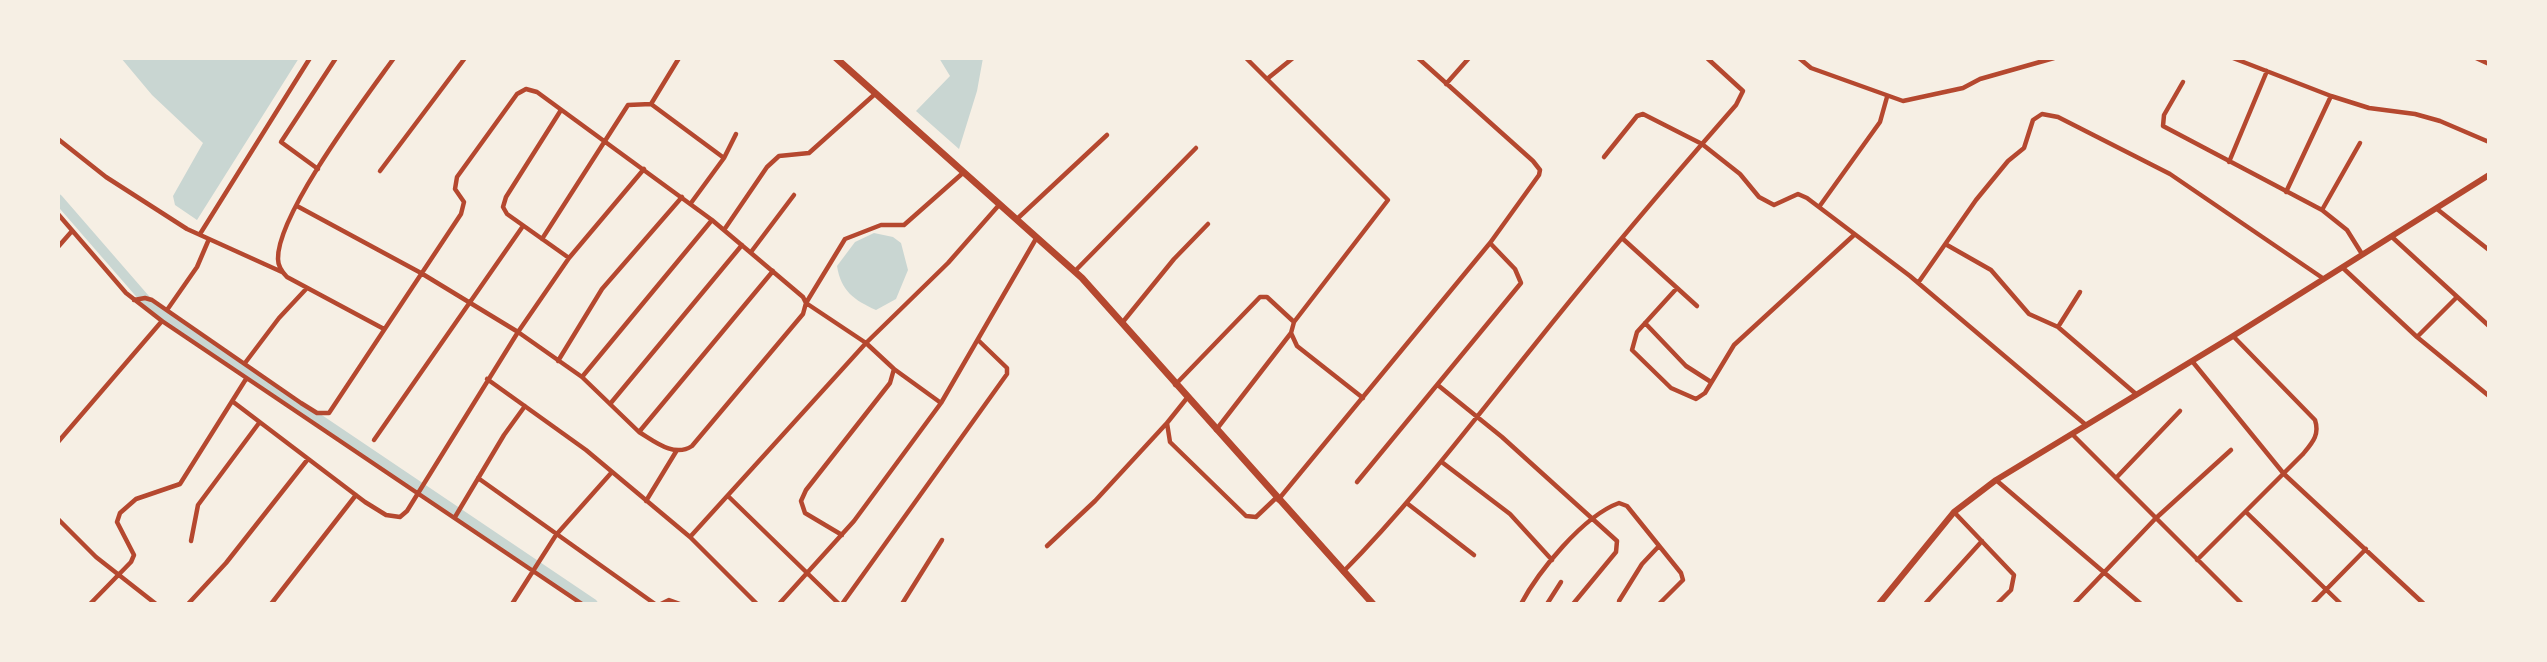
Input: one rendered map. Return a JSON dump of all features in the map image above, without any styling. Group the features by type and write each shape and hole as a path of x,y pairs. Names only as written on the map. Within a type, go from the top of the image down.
{"main road":[{"path":"836,58 1075,272 1373,604"},
{"path":"1880,604 1954,512 1996,480 2343,268 2489,174"}],"street":[{"path":"200,234 310,58"},
{"path":"318,169 281,142 336,58"},
{"path":"282,272 277,256 298,206 318,169 394,58"},
{"path":"380,171 465,58"},
{"path":"651,104 678,58"},
{"path":"1215,431 1291,333 1294,322 1388,200 1247,58"},
{"path":"1267,79 1293,58"},
{"path":"1167,423 1170,442 1246,516 1256,517 1277,499 1363,398 1490,243 1534,184 1540,170 1418,58"},
{"path":"1446,84 1469,58"},
{"path":"1343,572 1443,463 1622,238 1736,104 1743,91 1707,58"},
{"path":"1799,58 1811,68 1887,97 1918,99 2054,58"},
{"path":"2233,58 2331,96 2370,108 2416,114 2489,142"},
{"path":"2476,58 2489,64"},
{"path":"2229,162 2267,71"},
{"path":"2183,82 2164,115 2164,126 2322,211 2347,230 2362,254"},
{"path":"140,298 167,310 301,403 324,415 335,406 461,214 464,202 455,189 457,177 517,94 526,89 537,92 691,203 773,271 806,303 866,343 894,369 941,403"},
{"path":"724,230 767,167 779,156 809,153 875,94"},
{"path":"2286,192 2331,96"},
{"path":"1819,207 1880,122 1887,97"},
{"path":"542,239 628,105 651,104 724,158"},
{"path":"561,110 506,197 503,207 506,214 569,258"},
{"path":"1604,157 1637,116 1643,114 1655,117 1702,144 1740,174 1766,202 1774,205 1798,194 1819,207 1918,284 2086,425"},
{"path":"1918,284 1976,200 2008,161 2024,148 2033,120 2049,114 2170,174 2324,279"},
{"path":"691,203 724,158 736,134"},
{"path":"1017,219 1107,135"},
{"path":"58,139 133,195 209,239 282,272 384,329"},
{"path":"2322,211 2360,143"},
{"path":"1075,272 1196,148"},
{"path":"232,401 356,495 393,517 407,511 487,379 569,258 644,169"},
{"path":"298,206 421,273 518,332 582,377 639,432 663,447 677,450 692,446 803,314 806,303 845,239 881,225 904,225 964,172"},
{"path":"751,252 794,195"},
{"path":"558,360 594,300 682,197"},
{"path":"690,537 866,343 948,264 1000,203"},
{"path":"2437,209 2489,250"},
{"path":"58,214 162,321 533,568 582,604"},
{"path":"582,377 712,220"},
{"path":"1122,323 1208,224"},
{"path":"374,440 468,301 523,226"},
{"path":"58,247 72,231"},
{"path":"1677,288 1633,338 1632,350 1671,388 1696,399 1711,382 1734,345 1854,235"},
{"path":"779,604 842,535 941,403 1037,237"},
{"path":"2392,237 2489,326"},
{"path":"1622,238 1697,306"},
{"path":"167,310 197,267 209,239"},
{"path":"1357,482 1439,386 1521,282 1515,269 1490,243"},
{"path":"610,404 742,245"},
{"path":"1947,245 1991,270 2029,314 2058,327 2136,394"},
{"path":"2343,268 2417,337 2489,396"},
{"path":"639,432 773,271"},
{"path":"245,363 307,288"},
{"path":"2058,327 2080,292"},
{"path":"1175,385 1260,297 1266,297 1294,322"},
{"path":"2417,337 2457,297"},
{"path":"58,442 162,321"},
{"path":"1645,323 1686,366 1711,382"},
{"path":"1291,333 1297,346 1363,398"},
{"path":"2197,561 2284,474 2316,436 2315,420 2233,336"},
{"path":"728,496 840,604 1007,374 1007,368 978,340"},
{"path":"2192,361 2284,474 2424,604"},
{"path":"842,535 805,513 801,501 890,383 894,369"},
{"path":"90,604 134,555 117,522 120,513 136,499 180,484 246,379"},
{"path":"487,379 612,472 690,537 757,604"},
{"path":"1439,386 1595,518 1617,541 1618,548 1573,604"},
{"path":"1047,545 1095,501 1187,398"},
{"path":"455,516 525,406"},
{"path":"2116,478 2180,411"},
{"path":"191,541 198,505 259,423"},
{"path":"2072,434 2242,604"},
{"path":"646,501 677,450"},
{"path":"2074,604 2155,519 2231,450"},
{"path":"188,604 226,563 308,459"},
{"path":"1443,463 1516,520 1552,560"},
{"path":"512,604 556,535 612,472"},
{"path":"478,478 655,604"},
{"path":"1996,480 2101,573 2141,604"},
{"path":"271,604 356,495"},
{"path":"1408,504 1474,555"},
{"path":"1521,604 1552,560 1595,518 1613,505 1623,504 1659,546 1683,580 1679,588 1659,604"},
{"path":"1954,512 2014,575 2011,590 1997,604"},
{"path":"2246,512 2341,604"},
{"path":"58,519 118,575 156,604"},
{"path":"902,604 942,540"},
{"path":"1925,604 1982,541"},
{"path":"1619,601 1642,564 1659,546"},
{"path":"2312,604 2366,550"},
{"path":"1548,604 1561,582"},
{"path":"661,604 668,600 680,604"}],"shaded area":[{"path":"121,58 299,58 197,220 175,205 173,196 203,143 152,95"},
{"path":"939,58 983,58 977,91 959,149 916,111 950,76"},
{"path":"874,233 893,237 901,243 908,270 896,299 876,310 850,294 842,282 837,266 855,242"}],"waterway":[{"path":"58,199 151,306 593,604"}]}
